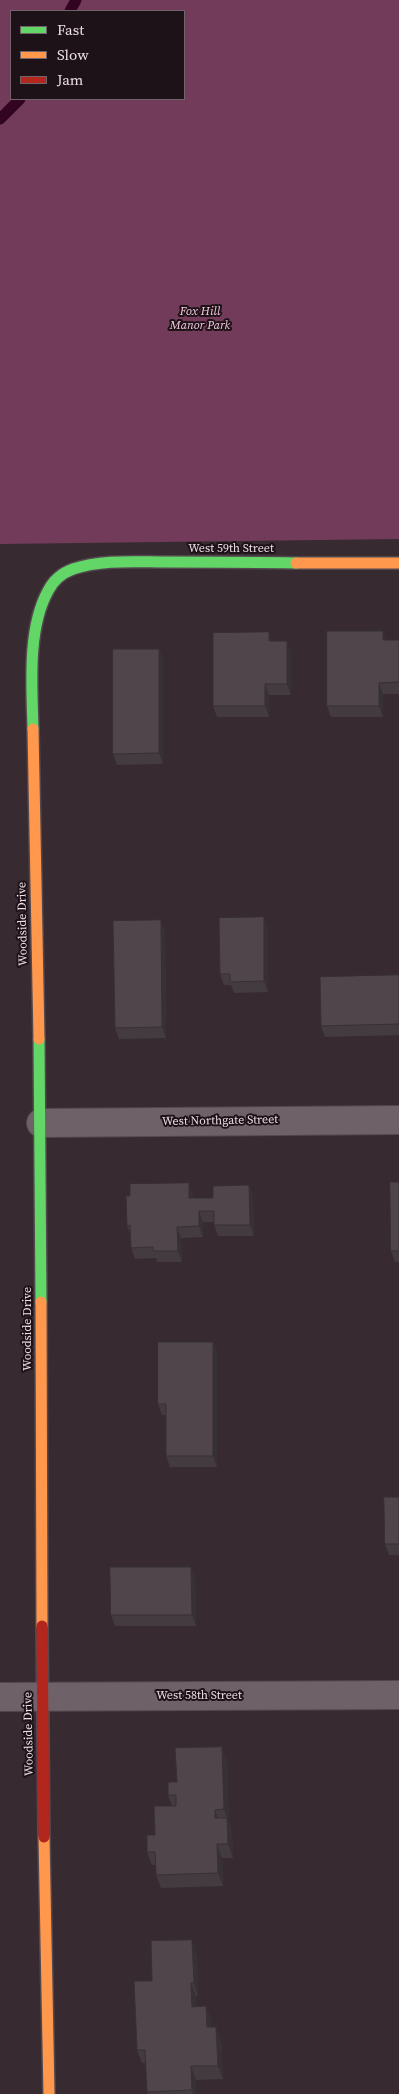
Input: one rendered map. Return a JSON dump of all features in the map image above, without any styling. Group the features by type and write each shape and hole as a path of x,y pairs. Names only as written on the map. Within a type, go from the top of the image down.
{"street":[{"name":"West 59th Street","path":"64,573 82,567 135,562 399,563"},
{"name":"Woodside Drive","path":"50,2094 42,1697 42,1123 32,672 39,611 47,592 64,573"},
{"name":"West Northgate Street","path":"42,1123 399,1120"},
{"name":"West 58th Street","path":"0,1698 399,1695"}],"green space":[{"name":"Fox Hill Manor Park","path":"0,0 399,0 399,539 0,544"}],"building":[{"path":"327,631 383,631 383,640 399,640 399,682 379,683 379,706 327,706"},
{"path":"269,632 269,641 287,641 287,684 265,684 265,706 213,706 213,633"},
{"path":"113,649 159,649 159,753 113,754"},
{"path":"264,917 264,981 230,982 230,974 220,974 219,918"},
{"path":"161,920 162,1027 115,1028 113,921"},
{"path":"399,975 399,1024 321,1026 320,977"},
{"path":"390,1182 399,1182 399,1251 391,1251"},
{"path":"189,1183 189,1198 213,1198 213,1186 249,1185 250,1225 214,1225 214,1211 199,1211 199,1226 177,1227 178,1251 153,1251 153,1247 131,1248 130,1225 127,1226 126,1196 130,1196 130,1184"},
{"path":"158,1342 213,1342 213,1456 166,1456 166,1404 158,1404"},
{"path":"384,1497 399,1497 399,1544 385,1544"},
{"path":"110,1567 191,1567 192,1615 111,1615"},
{"path":"222,1747 224,1809 215,1810 215,1818 227,1818 228,1844 217,1844 218,1873 156,1875 155,1852 147,1852 147,1835 155,1835 154,1806 176,1806 176,1795 168,1795 168,1782 177,1782 175,1748"},
{"path":"192,1940 194,1983 191,1983 192,2007 206,2006 207,2027 216,2027 218,2066 191,2066 192,2090 147,2092 145,2050 137,2050 134,1981 152,1981 151,1941"}],"waterway":[{"path":"71,10 76,0"},
{"path":"0,119 19,100"}],"traffic: fast":[{"path":"33,729 32,658 37,623 41,606 50,587 65,573 84,566 120,562 296,563"},
{"path":"39,1039 41,1302"}],"traffic: slow":[{"path":"296,563 399,563"},
{"path":"33,729 39,1039"},
{"path":"41,1302 42,1626"},
{"path":"44,1837 49,2094"}],"traffic: jam":[{"path":"42,1626 44,1837"}]}
